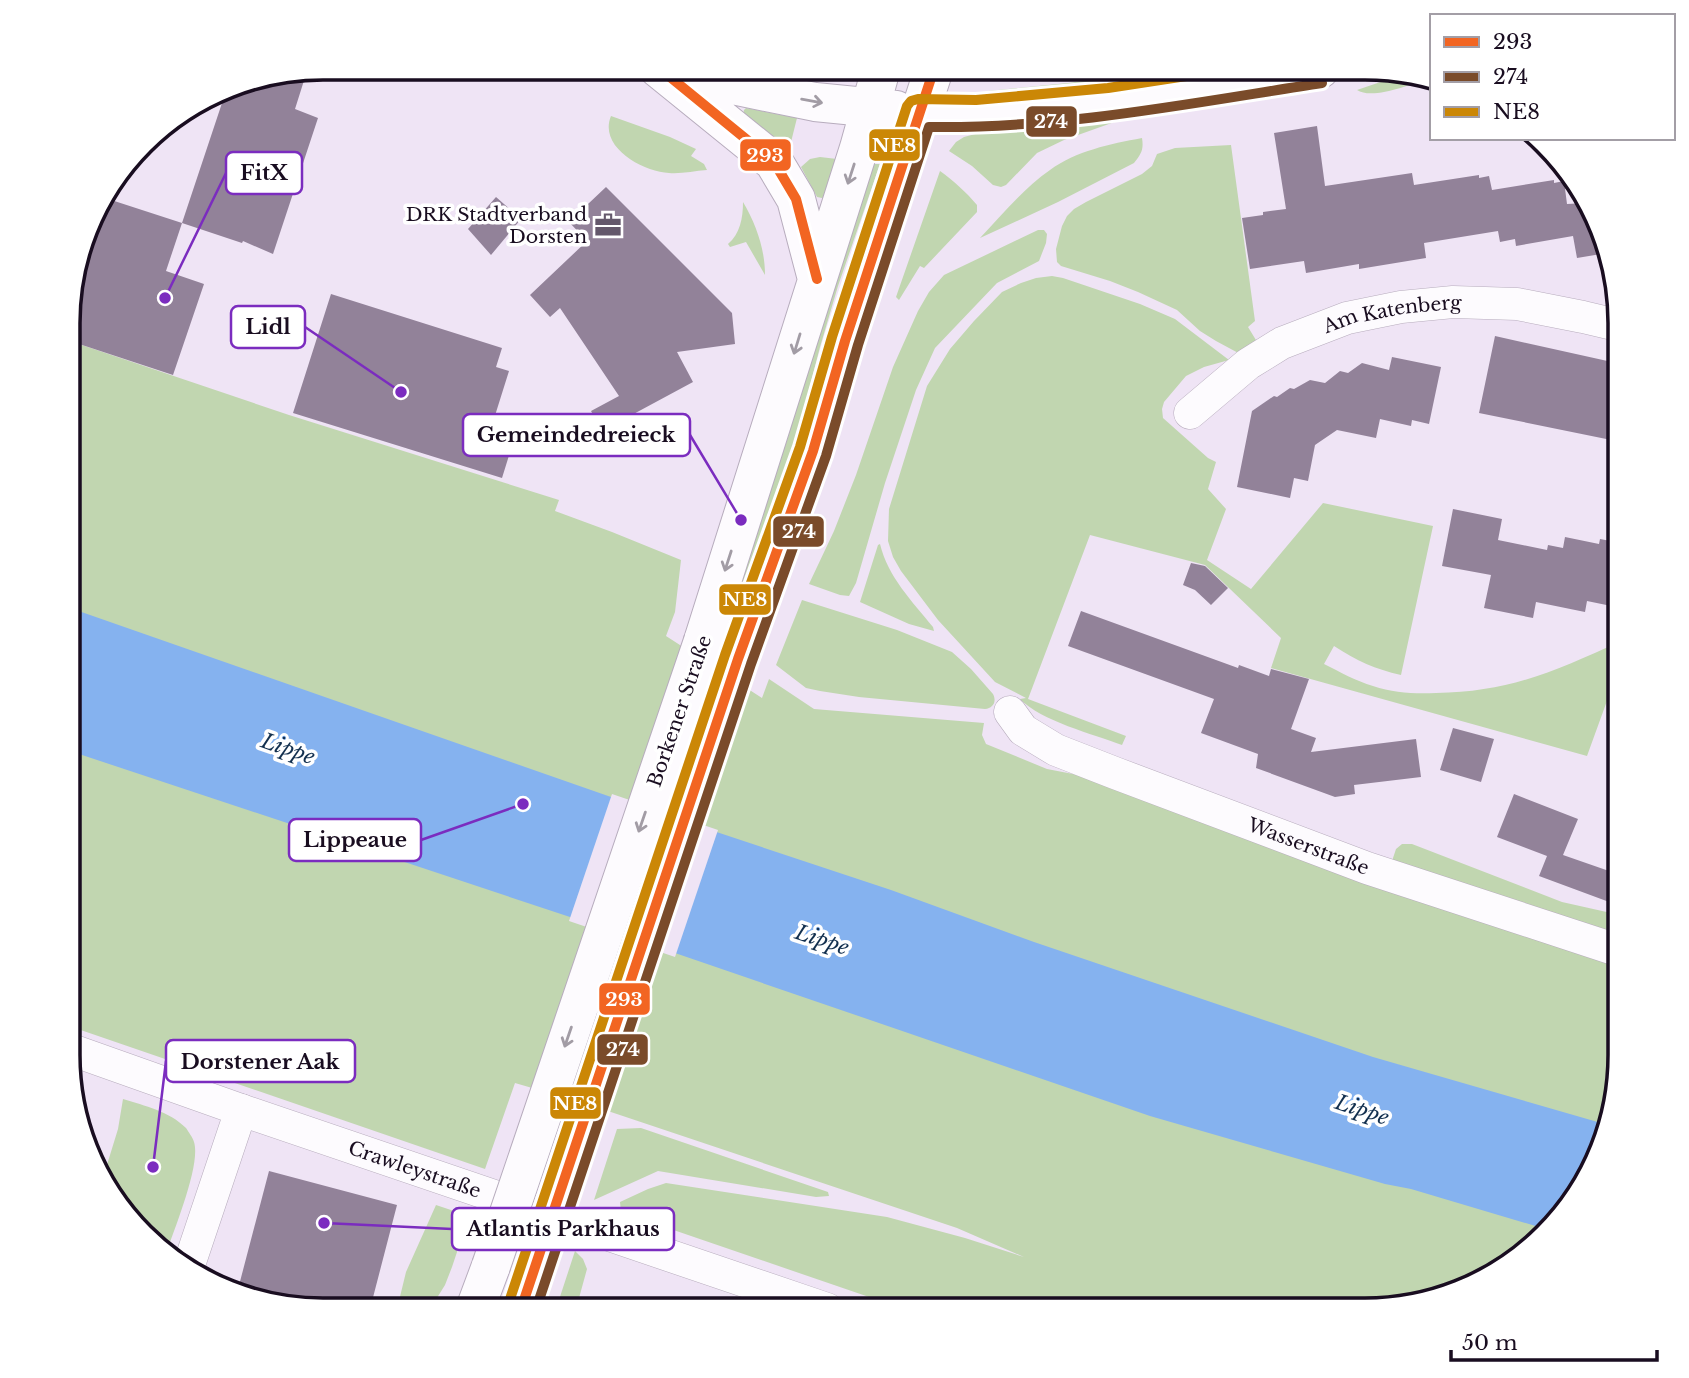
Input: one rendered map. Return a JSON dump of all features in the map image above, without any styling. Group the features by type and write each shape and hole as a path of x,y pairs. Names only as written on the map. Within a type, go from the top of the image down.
{"main road":[{"path":"674,81 774,162 796,198 817,279"},
{"path":"719,81 815,102 919,113 977,114 1110,102 1244,81"},
{"name":"Borkener Straße","path":"479,1297 703,641 859,148 877,81"},
{"name":"Borkener Straße","path":"526,1295 738,660 813,451 845,341 930,81"}],"street":[{"name":"Am Katenberg","path":"1190,413 1248,364 1282,343 1347,318 1401,306 1453,302 1517,304 1608,323"},
{"name":"Wasserstraße","path":"1010,712 1023,730 1056,750 1091,764 1367,868 1608,947"},
{"name":"Crawleystraße","path":"81,1053 790,1297"},
{"path":"191,1258 241,1110"}],"green space":[{"path":"1137,81 1137,84 989,99 988,91 1068,83"},
{"path":"1383,81 1411,85 1372,93 1357,90"},
{"path":"746,108 797,118 791,142 785,149 774,137 743,115"},
{"path":"611,116 696,149 691,156 704,164 707,170 669,173 636,163 625,156 611,138"},
{"path":"1120,120 1064,140 1037,153 1001,187 993,185 972,166 949,151 964,137 990,130"},
{"path":"1142,138 1143,146 1134,163 980,238 1031,185 1060,163 1094,149"},
{"path":"1231,145 1255,321 1248,327 1259,345 1242,355 1200,331 1177,310 1110,281 1061,266 1057,262 1056,249 1062,226 1074,209 1142,174 1152,166 1157,154 1175,148"},
{"path":"810,159 837,159 825,197 822,198 817,197 801,167"},
{"path":"870,164 880,164 838,286 788,471 727,654 718,648 788,437 831,284"},
{"path":"940,171 973,200 977,205 977,212 924,268 920,266 899,300 896,297"},
{"path":"743,202 759,237 765,275 746,242 730,247 728,244 740,225"},
{"path":"1038,230 1044,230 1047,234 1039,261 997,283 935,348 916,390 856,583 849,596 809,584 856,475 893,367 929,292 944,275"},
{"path":"1036,278 1063,278 1140,304 1175,319 1229,360 1204,367 1186,376 1164,402 1162,409 1163,418 1216,462 1208,489 1226,509 1207,560 1251,589 1323,503 1433,526 1401,675 1366,664 1334,646 1324,664 1360,682 1389,690 1420,693 1462,692 1532,678 1608,647 1608,698 1587,756 1271,668 1281,638 1205,565 1090,535 1028,699 1126,736 1122,745 1041,714 1020,699 1026,698 995,682 938,620 901,571 888,541 889,509 927,386 950,349 1002,292"},
{"path":"80,344 289,415 559,500 555,511 681,560 675,612 666,636 762,698 769,679 814,709 984,723 982,735 986,744 1047,769 1099,779 1608,961 1608,1070 1604,1102 1596,1132 1576,1176 1548,1215 1513,1247 1487,1265 1458,1279 1413,1293 1365,1298 871,1298 621,1212 620,1202 666,1183 887,1217 1024,1257 957,1228 587,1104 515,1083 485,1169 81,1030"},
{"path":"880,544 895,578 934,631 909,624 860,602"},
{"path":"802,600 897,630 952,652 993,694 993,704 985,709 859,697 806,688 776,665"},
{"path":"1402,844 1412,844 1562,902 1608,912 1608,935 1391,864 1396,849"},
{"path":"123,1099 172,1117 186,1128 192,1137 195,1152 191,1180 170,1242 141,1215 107,1164 118,1129"},
{"path":"641,1128 828,1192 829,1196 816,1197 658,1171 594,1200 617,1129"},
{"path":"436,1205 469,1216 445,1285 437,1297 400,1297 406,1272"},
{"path":"575,1251 583,1259 587,1269 579,1297 560,1297"}],"water":[{"name":"Lippe","path":"80,612 611,797 891,890 1034,942 1373,1057 1599,1122 1576,1176 1537,1226 1150,1116 570,917 81,755"}],"pier":[{"path":"612,794 718,830 675,957 569,921"}],"building":[{"path":"304,82 295,109 318,118 273,254 243,241 242,243 182,223 222,103 276,85"},
{"path":"1317,126 1325,186 1412,173 1414,185 1479,175 1479,178 1489,176 1492,190 1554,180 1554,183 1562,181 1567,204 1577,203 1598,254 1577,258 1573,236 1516,246 1515,239 1500,242 1498,231 1424,243 1426,258 1359,269 1359,264 1306,273 1304,261 1250,269 1242,218 1286,209 1274,133"},
{"path":"606,187 732,313 735,344 677,352 693,382 602,431 591,411 619,396 560,308 550,317 530,295 587,241 569,222"},
{"path":"496,197 521,219 491,255 468,229"},
{"path":"115,201 182,223 166,271 204,284 173,375 80,344 83,292 89,261 99,231"},
{"path":"331,294 502,348 496,367 509,371 487,441 511,449 502,478 293,413"},
{"path":"1495,336 1608,361 1608,439 1479,413"},
{"path":"1392,357 1441,367 1429,424 1412,420 1411,426 1380,419 1376,438 1337,430 1315,445 1308,481 1294,478 1290,498 1237,487 1252,411 1290,388 1294,389 1310,380 1325,383 1340,371 1348,373 1362,363 1389,370"},
{"path":"1453,509 1502,519 1498,540 1547,550 1548,545 1563,548 1565,537 1599,544 1600,539 1608,541 1608,605 1587,601 1585,612 1536,602 1533,618 1484,608 1491,575 1442,566"},
{"path":"1191,563 1205,566 1228,588 1211,605 1195,590 1183,585"},
{"path":"1081,611 1238,668 1239,665 1269,676 1271,669 1309,679 1291,729 1316,738 1311,752 1416,739 1421,777 1354,785 1355,794 1335,797 1256,768 1258,754 1201,733 1214,699 1068,646"},
{"path":"1453,728 1494,739 1481,782 1440,770"},
{"path":"1514,794 1578,819 1563,855 1608,871 1608,902 1539,876 1547,856 1497,837"},
{"path":"269,1171 397,1205 373,1297 308,1297 261,1289 240,1282"}],"transit line":[{"name":"293","path":"675,81 774,162 796,199 817,279"},
{"name":"293","path":"525,1297 738,659 813,451 845,341 930,81"},
{"name":"NE8","path":"511,1297 725,655 800,447 832,337 907,106 918,99 976,100 1108,88 1154,81"},
{"name":"274","path":"540,1297 751,664 826,456 858,345 929,127 978,127 1077,119 1322,83"}],"place":[{"name":"DRK Stadtverband Dorsten","path":"608,225"},
{"name":"FitX","path":"165,298"},
{"name":"Lidl","path":"401,392"},
{"name":"Gemeindedreieck","path":"741,520"},
{"name":"Lippeaue","path":"523,804"},
{"name":"Dorstener Aak","path":"153,1167"},
{"name":"Atlantis Parkhaus","path":"324,1223"}]}
